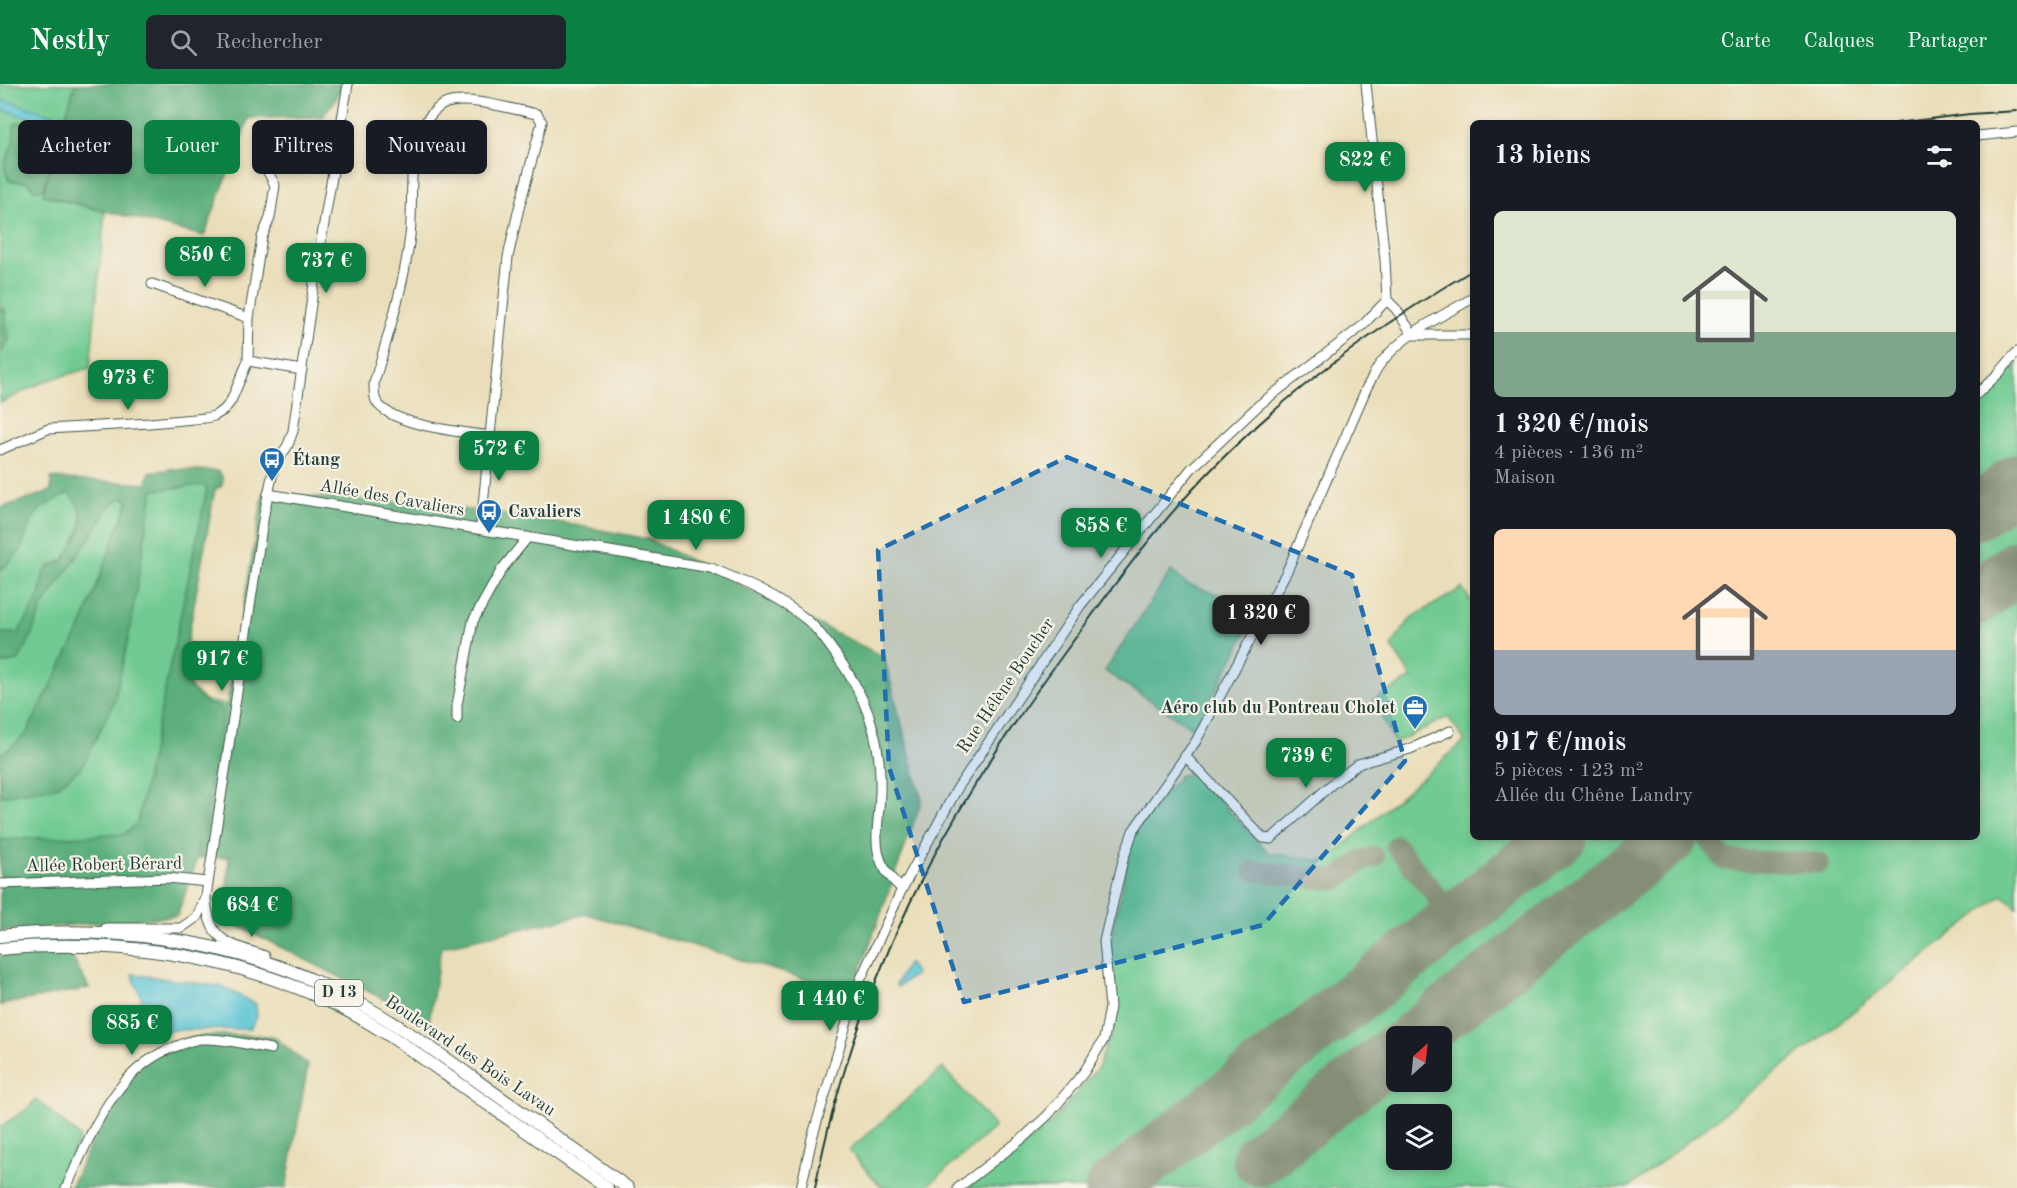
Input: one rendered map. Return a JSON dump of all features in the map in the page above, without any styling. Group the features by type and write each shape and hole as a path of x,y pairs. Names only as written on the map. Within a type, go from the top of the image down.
{"main road":[{"name":"Boulevard des Bois Lavau","path":"0,936 56,932 167,938 249,957 299,974 372,1010 412,1035 628,1188"},
{"name":"Boulevard des Bois Lavau","path":"0,949 36,945 89,945 168,952 226,964 316,995 414,1051 606,1188"}],"street":[{"path":"56,932 77,927 181,928 197,917 206,896 240,663 268,494 274,467 288,445 293,431 315,276 348,84"},
{"path":"1366,84 1385,260 1387,300 1396,309 1413,335"},
{"path":"483,529 481,525 490,436 508,257 542,122 537,114 470,101 447,103 434,112 418,137 414,156 410,235 405,272 374,383 376,401 386,411 407,422 490,436"},
{"path":"1980,136 2017,132"},
{"path":"0,450 48,429 150,423 214,416 224,410 231,401 248,361 249,318 262,237 270,218 275,185 269,174"},
{"path":"152,284 249,318"},
{"name":"Rue Hélène Boucher","path":"801,1188 812,1138 858,985 902,889 957,789 1080,606 1191,469 1259,405 1361,327 1387,300"},
{"path":"958,1188 1023,1138 1048,1115 1084,1072 1096,1053 1104,1039 1110,996 1104,941 1123,860 1133,831 1185,756 1287,571 1367,387 1381,363 1413,335 1470,300"},
{"path":"1413,335 1470,335"},
{"path":"1980,391 2017,352"},
{"path":"248,361 302,370"},
{"name":"Allée des Cavaliers","path":"268,494 711,568 773,598 808,621 847,670 862,695 872,723 878,756 880,792 876,845 879,858 902,889"},
{"path":"457,719 473,621 502,569 528,537"},
{"path":"1185,756 1263,838 1271,839 1332,784 1358,764 1410,749 1450,731"},
{"name":"Allée Robert Bérard","path":"0,884 167,878 208,882"},
{"path":"206,896 210,925 216,934 231,945 281,962 299,974"},
{"path":"66,1188 106,1106 124,1082 144,1063 168,1048 200,1038 271,1049"}],"highlighted area":[{"path":"1067,457 1352,575 1405,761 1263,925 964,1002 889,767 878,550"}],"green space":[{"path":"0,84 75,84 65,120 18,120 18,174 49,174 43,195 105,212 90,368 45,381 0,403"},
{"path":"75,84 346,84 323,117 249,118 240,142 240,120 144,120 144,174 228,174 204,236 43,195 48,174 132,174 132,120 64,120"},
{"path":"18,122 18,174 48,174 43,189 35,191 27,182 9,181 6,175 5,162 13,142 14,125"},
{"path":"0,308 5,310 9,339 0,354"},
{"path":"2017,363 2017,907 2002,895 1628,1188 968,1188 1050,1124 1099,1066 1116,1012 1109,947 1132,840 1146,817 1180,775 1194,774 1269,853 1325,861 1465,741 1448,717 1395,743 1373,700 1412,678 1391,646 1411,618 1462,588 1470,600 1470,840 1980,840 1980,398 2003,381"},
{"path":"171,469 217,471 223,480 221,487 215,489 183,666 190,687 207,704 223,708 195,866 177,916 0,931 0,840 124,834 137,823 207,489 204,485 153,490 128,640 114,702 82,767 56,787 0,796 0,753 4,753 26,734 82,625 128,502 125,498 118,499 110,506 43,606 18,661 0,664 0,633 18,633 38,599 45,572 54,564 63,561 78,535 82,519 76,502 68,493 44,506 29,525 21,550 0,571 0,508 51,491 51,478 147,484 149,473"},
{"path":"208,482 174,695 227,705 200,858 0,863 0,515 59,493"},
{"path":"263,494 418,503 564,523 648,539 884,657 922,800 852,993 587,914 441,947 429,1022 225,919 229,857 200,858"},
{"path":"1171,571 1187,584 1228,598 1256,614 1195,730 1105,671"},
{"path":"70,953 89,988 0,1005 0,956"},
{"path":"273,1036 308,1065 286,1188 70,1188 110,1108 147,1058 162,1047 178,1041 193,1037"},
{"path":"943,1068 995,1127 925,1188 882,1188 849,1150"},
{"path":"35,1099 80,1137 58,1188 0,1188 0,1127 30,1107"}],"water":[{"path":"0,99 62,117 61,120 37,120 0,109"},
{"path":"907,964 916,974 897,987 896,984"},
{"path":"132,974 223,987 256,1004 257,1017 250,1029 175,1030 155,1033"}],"taxiway":[{"path":"1709,840 1725,860 1819,863"},
{"path":"1396,846 1443,904 1459,909 1474,904"},
{"path":"1254,871 1336,880 1361,861 1374,857"},
{"path":"1432,937 1442,919 1442,910 1438,900"}],"runway":[{"path":"1980,511 2017,481"},
{"path":"1980,596 2017,567"},
{"path":"1112,1188 1556,840"},
{"path":"1429,1026 1667,840"},
{"path":"1259,1159 1386,1059"}],"railway":[{"path":"1921,120 2017,111"},
{"path":"815,1188 834,1105 847,1063 876,981 910,902 964,803 1002,742 1043,683 1154,535 1230,451 1287,400 1346,353 1470,272"}],"place":[{"name":"Étang","path":"272,483"},
{"name":"Cavaliers","path":"489,535"},
{"name":"Aéro club du Pontreau Cholet","path":"1415,731"}]}
